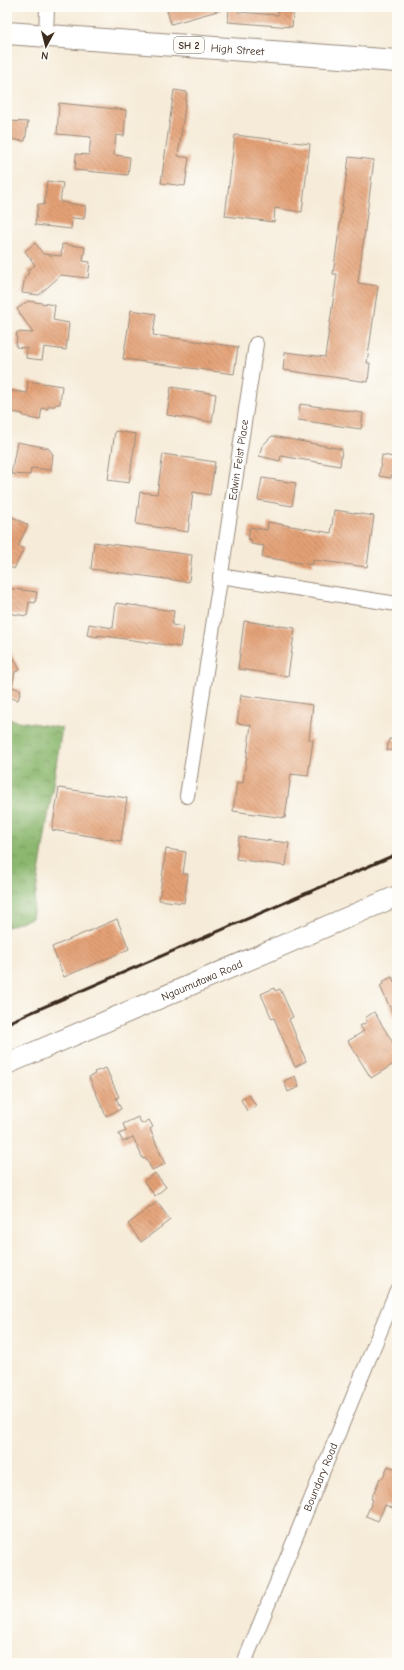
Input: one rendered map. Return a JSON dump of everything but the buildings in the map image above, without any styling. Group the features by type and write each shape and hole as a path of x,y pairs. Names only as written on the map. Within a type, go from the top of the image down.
{"highway":[{"name":"High Street","path":"7,33 397,61"}],"main road":[{"name":"Ngaumutawa Road","path":"7,1064 397,896"}],"street":[{"path":"46,35 47,7"},
{"name":"Edwin Feist Place","path":"187,796 256,344"},
{"path":"220,576 397,604"},
{"name":"Boundary Road","path":"244,1663 397,1290"}],"green space":[{"path":"7,719 62,728 32,918 7,927"}],"railway":[{"path":"7,1023 397,854"}]}
